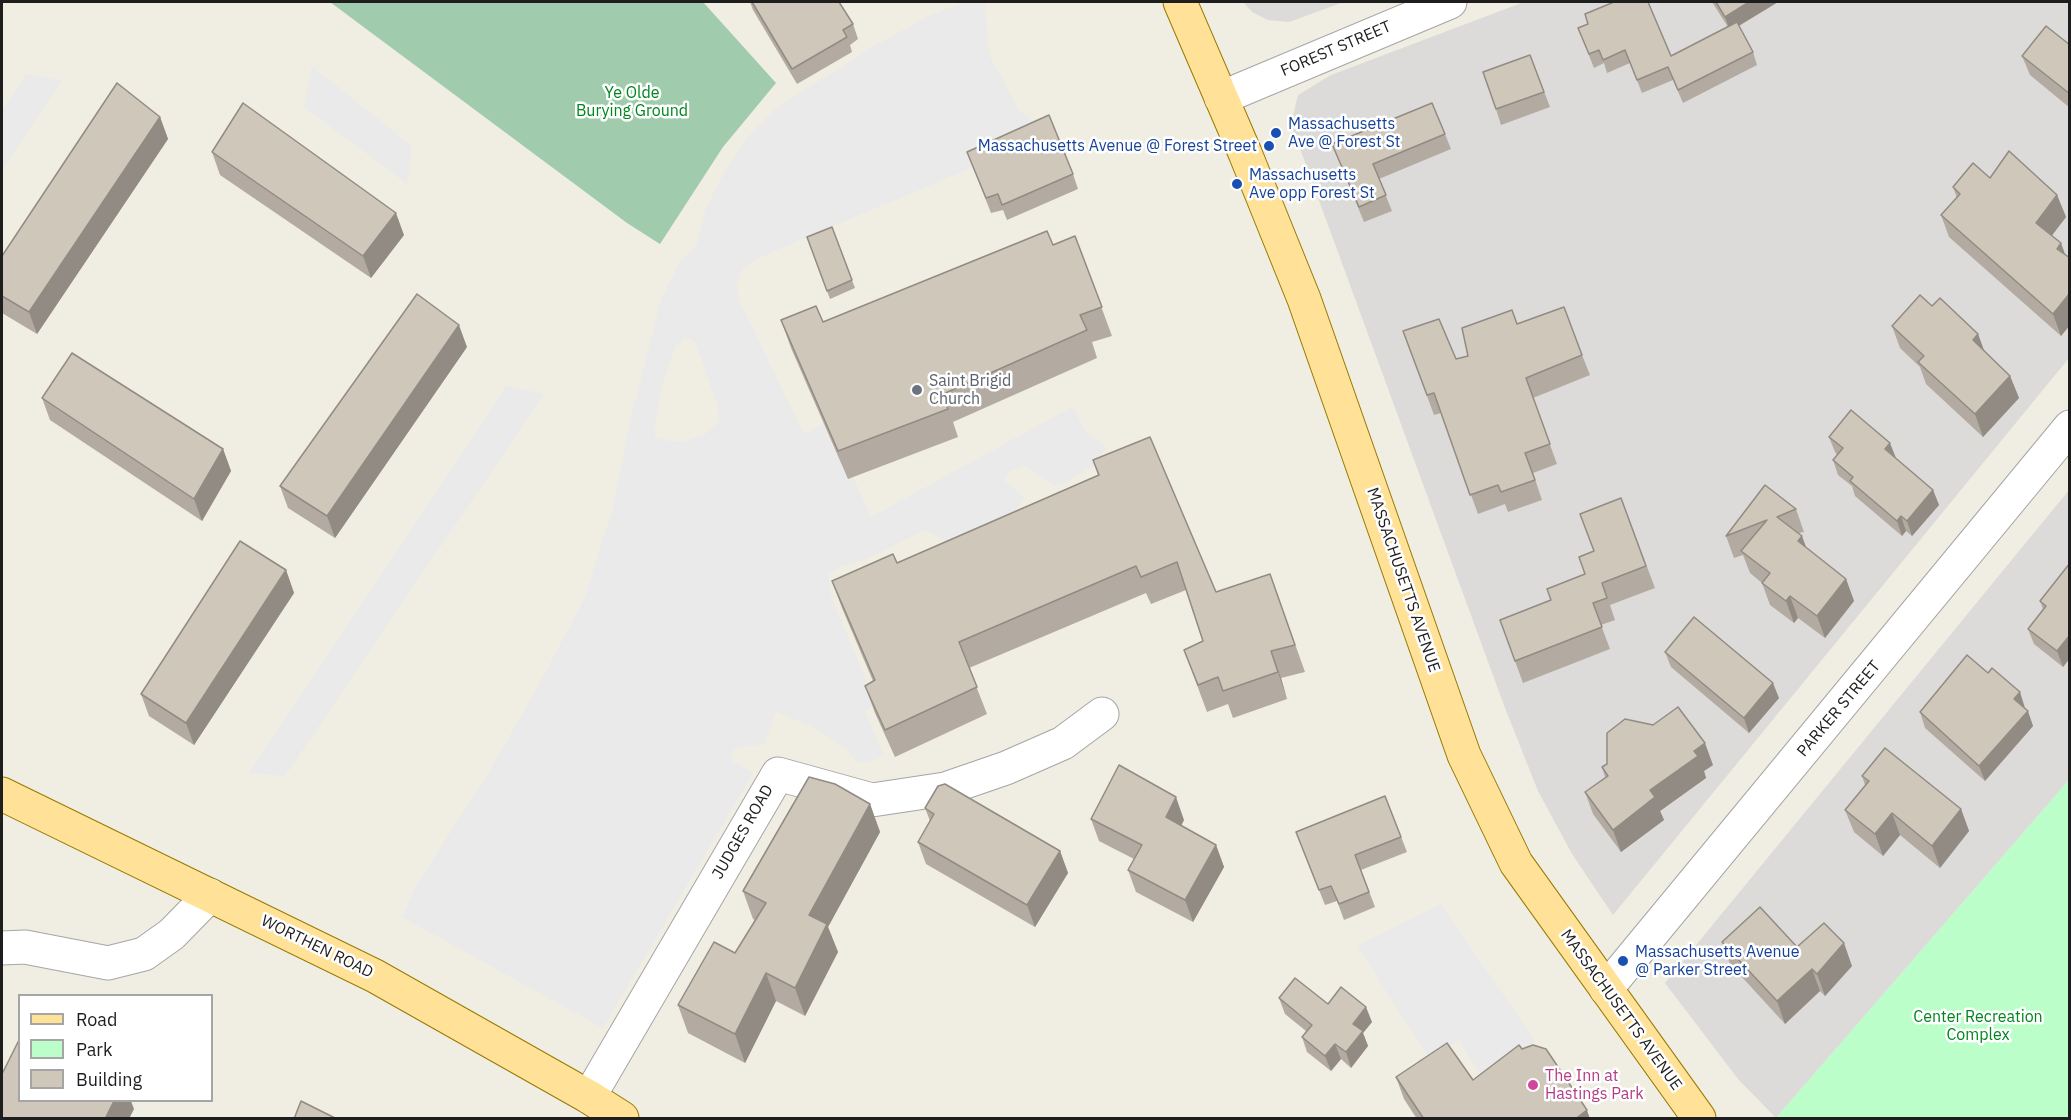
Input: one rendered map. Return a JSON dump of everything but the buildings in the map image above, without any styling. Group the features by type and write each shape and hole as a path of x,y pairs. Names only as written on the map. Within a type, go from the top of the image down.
{"main road":[{"name":"MASSACHUSETTS AVENUE","path":"1180,2 1308,310 1464,755 1516,862 1699,1119"},
{"name":"WORTHEN ROAD","path":"2,794 375,976 589,1097 622,1119"}],"street":[{"name":"FOREST STREET","path":"1221,98 1450,2"},
{"name":"PARKER STREET","path":"1606,989 2070,427"},
{"name":"JUDGES ROAD","path":"589,1097 778,774 872,800 945,789 1006,768 1063,743 1102,714"},
{"path":"2,948 25,947 108,963 144,954 172,934 210,895"}],"shaded area":[{"path":"963,2 985,2 989,55 1019,110 1045,131 966,170 763,256 743,268 737,286 740,302 804,434 828,421 871,517 1072,407 1090,437 1099,441 1106,448 1093,466 1067,482 1053,485 1025,465 1009,472 1004,480 1025,498 1015,511 954,545 925,530 869,558 840,567 828,574 831,596 876,704 865,711 884,756 859,763 846,748 808,725 776,712 764,744 739,747 734,750 731,760 753,773 603,1028 402,917 417,884 489,772 536,690 584,599 612,512 632,414 661,299 680,262 697,244 705,210 720,180 747,138 775,109 874,46 927,17","holes":["685,337 696,343 717,404 719,421 704,435 682,442 656,438 654,429 663,382 676,345"]},
{"path":"1243,2 1344,2 1289,22 1268,20 1252,12"},
{"path":"1524,2 2069,2 2069,358 1613,915 1572,854 1538,791 1505,708 1291,124 1298,95 1331,75"},
{"path":"312,66 412,146 407,184 304,107"},
{"path":"26,74 62,80 2,170 2,110"},
{"path":"506,386 544,394 285,776 248,773"},
{"path":"2069,490 2069,780 1776,1118 1738,1079 1665,983"},
{"path":"1441,904 1535,1041 1484,1079 1459,1040 1430,1059 1357,946"}],"green space":[{"name":"Ye Olde Burying Ground","path":"330,2 703,2 776,83 723,147 660,244 627,223"},
{"name":"Center Recreation Complex","path":"2069,780 2069,1118 1776,1118"}],"place":[{"name":"Massachusetts Ave @ Forest St","path":"1276,133"},
{"name":"Massachusetts Avenue @ Forest Street","path":"1269,146"},
{"name":"Massachusetts Ave opp Forest St","path":"1237,184"},
{"name":"Saint Brigid Church","path":"917,390"},
{"name":"Massachusetts Avenue @ Parker Street","path":"1623,961"},
{"name":"The Inn at Hastings Park","path":"1533,1085"}]}
